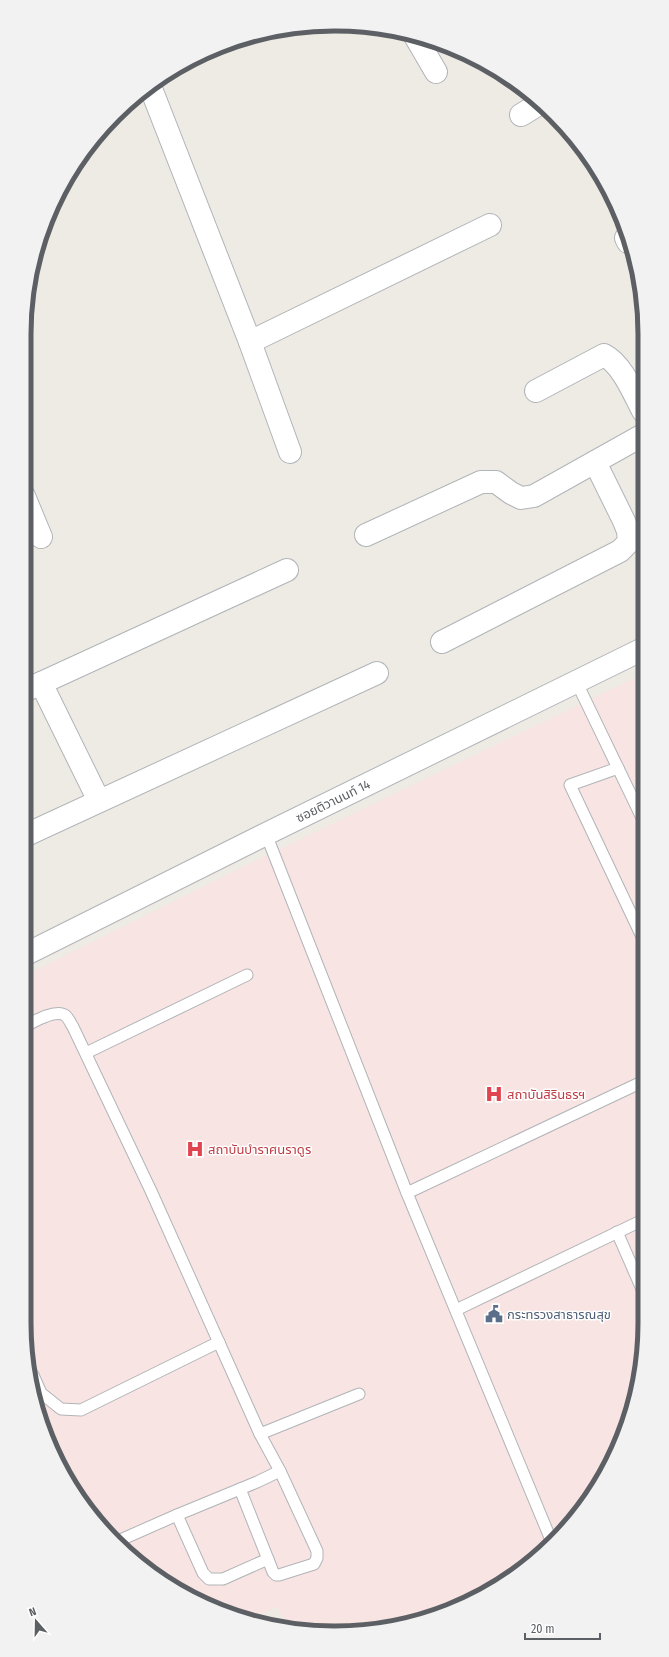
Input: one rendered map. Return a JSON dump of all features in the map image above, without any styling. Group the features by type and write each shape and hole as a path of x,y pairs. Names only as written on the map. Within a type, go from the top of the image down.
{"street":[{"path":"419,43 436,72"},
{"path":"152,92 250,342 290,452"},
{"path":"250,342 490,225"},
{"path":"536,391 604,355 609,357 624,376 638,402"},
{"path":"366,535 481,482 496,482 521,498 534,496 638,438"},
{"path":"442,642 620,551 628,542 628,531 624,521 595,462"},
{"path":"31,516 41,537"},
{"path":"99,801 33,687 287,570"},
{"name":"ซอยติวานนท์ 14","path":"31,952 638,651"},
{"path":"31,833 377,673"}],"lane":[{"path":"576,682 638,810"},
{"path":"618,768 570,785 638,928"},
{"path":"266,834 407,1193 550,1536"},
{"path":"86,1053 247,975"},
{"path":"31,1024 53,1014 59,1014 66,1016 73,1027 151,1191 260,1434 280,1470 312,1538 318,1558 314,1564 276,1575 273,1572 240,1490"},
{"path":"407,1193 638,1084"},
{"path":"456,1310 638,1222"},
{"path":"617,1232 638,1280"},
{"path":"38,1386 41,1393 61,1409 81,1410 219,1342"},
{"path":"260,1434 359,1394"},
{"path":"122,1539 240,1490 280,1470"},
{"path":"177,1515 203,1573 209,1579 224,1579 268,1559"}],"shaded area":[{"path":"638,676 638,1322 635,1362 628,1401 607,1457 587,1491 563,1523 535,1551 503,1575 469,1595 432,1610 394,1620 334,1626 295,1623 286,1622 277,1607 256,1616 200,1595 166,1575 134,1551 106,1523 82,1491 62,1457 54,1439 41,1401 37,1382 31,1322 31,973 247,865"}],"place":[{"name":"สถาบันสิรินธรฯ","path":"494,1094"},
{"name":"สถาบันบำราศนราดูร","path":"195,1149"},
{"name":"กระทรวงสาธารณสุข","path":"494,1314"}]}
